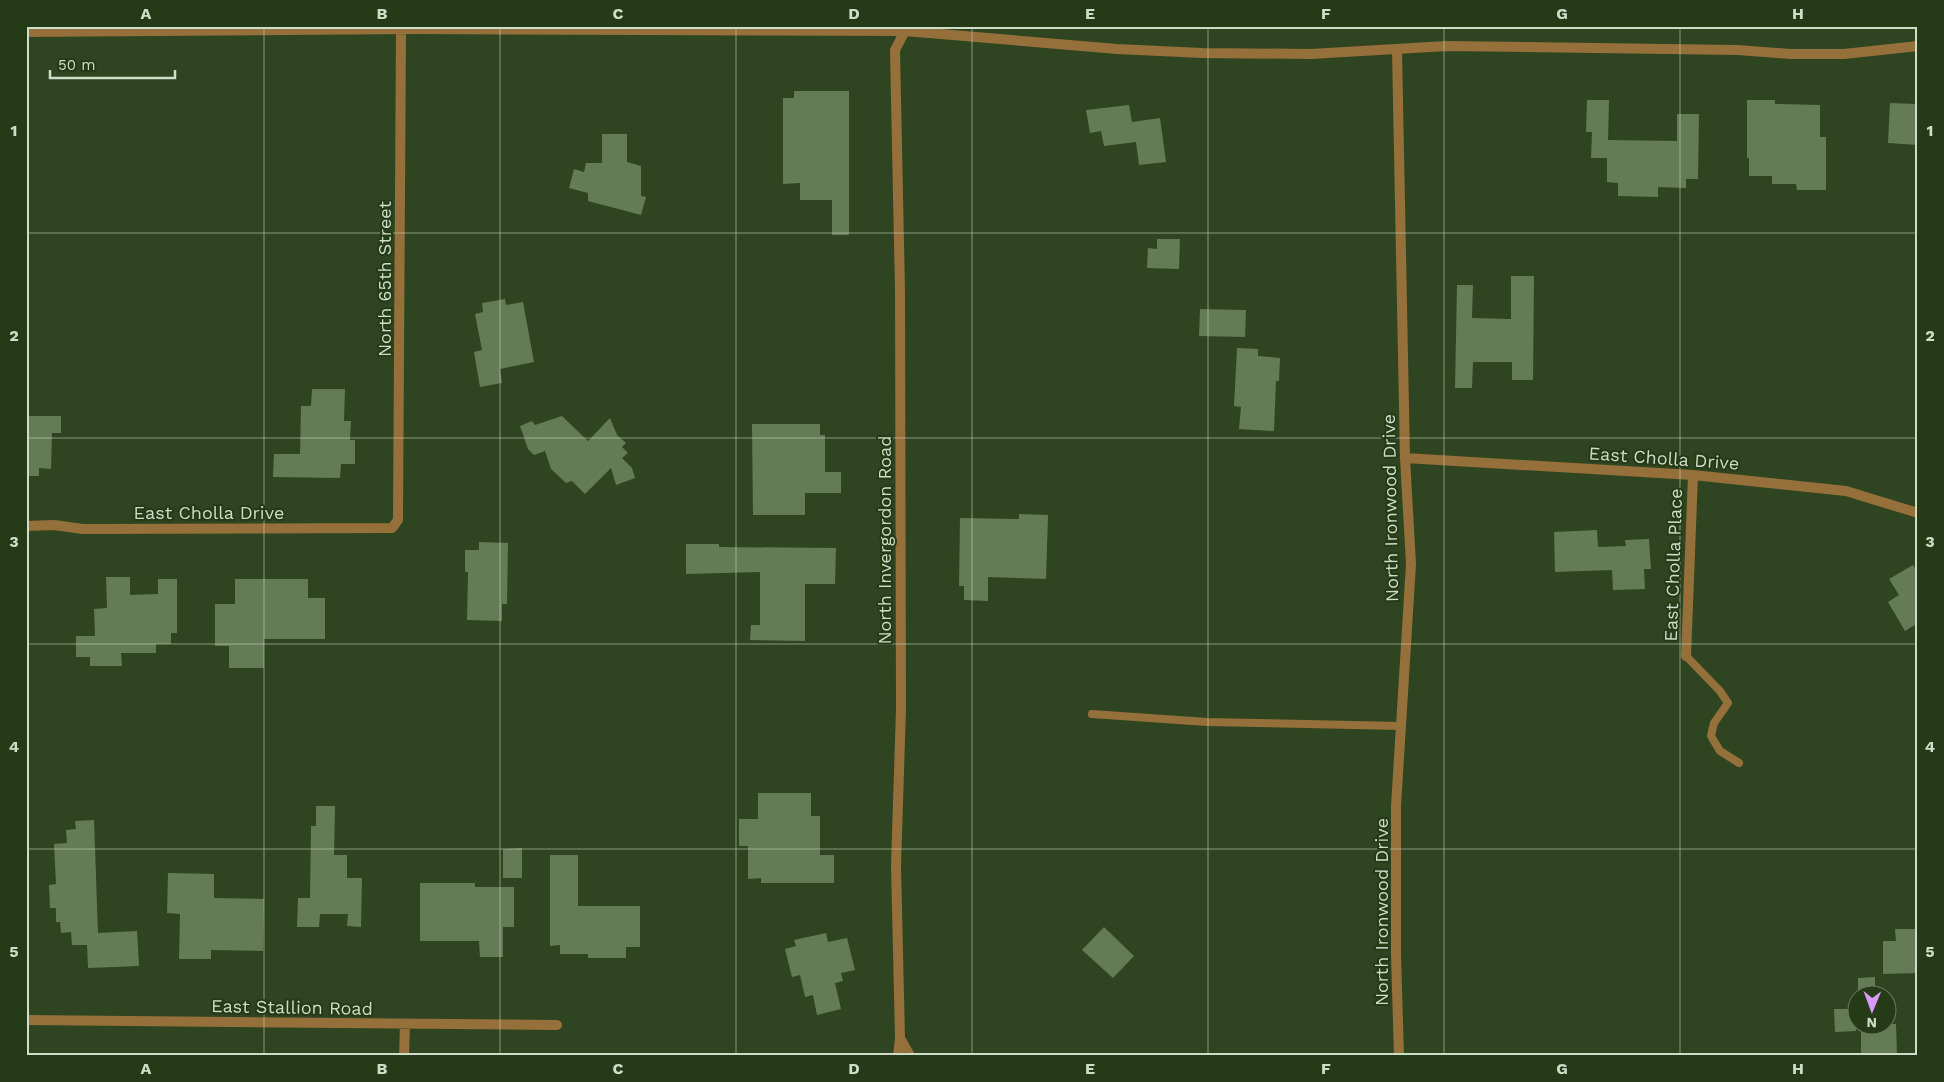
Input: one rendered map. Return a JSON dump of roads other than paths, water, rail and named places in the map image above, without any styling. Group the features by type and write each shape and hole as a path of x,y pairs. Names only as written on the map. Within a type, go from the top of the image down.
{"street":[{"path":"26,32 401,29 906,29 1116,49 1202,53 1311,54 1447,46 1738,50 1793,54 1844,54 1918,46"},
{"name":"North 65th Street","path":"392,528 398,520 401,29"},
{"name":"North Invergordon Road","path":"898,1056 900,1038 896,866 900,709 900,291 895,50 906,29"},
{"name":"North Ironwood Drive","path":"1397,50 1405,458 1410,564 1396,838 1396,954 1399,1056"},
{"name":"East Cholla Drive","path":"1405,458 1693,475 1846,491 1918,513"},
{"name":"East Cholla Place","path":"1686,656 1693,475"},
{"name":"East Cholla Drive","path":"26,526 54,525 83,528 392,528"},
{"name":"East Stallion Road","path":"26,1020 557,1026"},
{"path":"404,1056 405,1025"},
{"path":"900,1038 910,1056"}],"lane":[{"path":"1686,656 1720,691 1728,703 1714,723 1711,736 1720,751 1739,763"},
{"path":"1092,714 1207,722 1401,726"}]}
